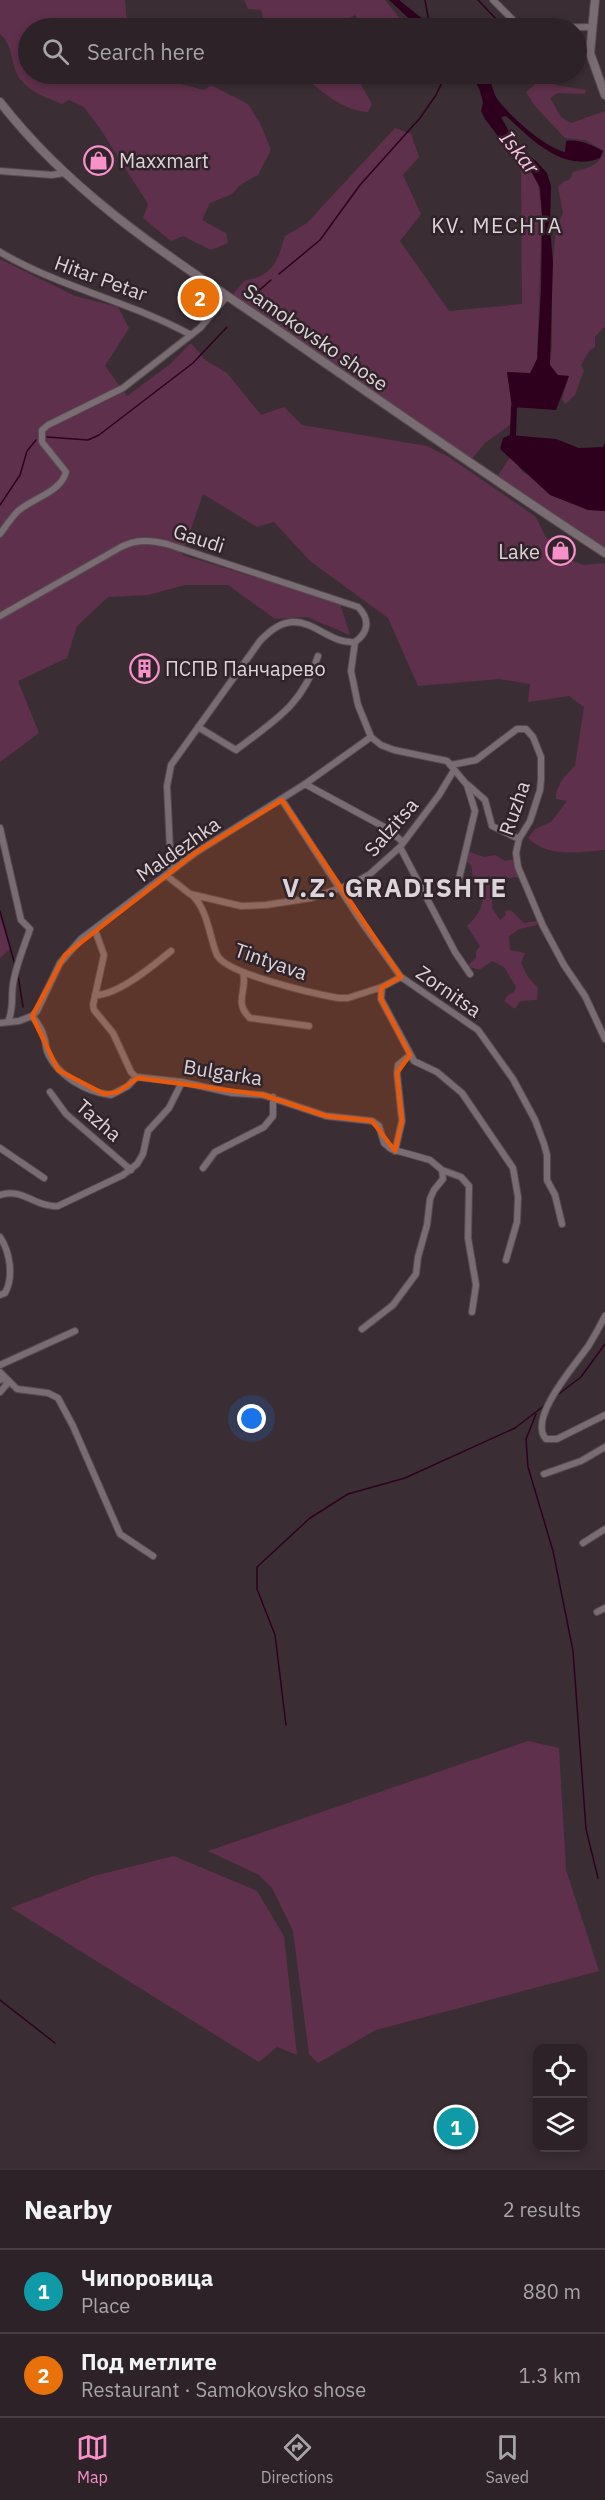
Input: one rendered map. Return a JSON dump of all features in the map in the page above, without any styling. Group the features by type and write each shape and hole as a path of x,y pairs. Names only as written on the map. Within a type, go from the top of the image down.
{"main road":[{"path":"595,0 590,53 603,91"},
{"name":"Samokovsko shose","path":"0,102 64,173 93,200 227,296 605,554"}],"street":[{"path":"493,0 511,18"},
{"path":"587,27 592,27"},
{"path":"0,171 52,175 64,173"},
{"name":"Hitar Petar","path":"0,252 53,280 138,309 191,335"},
{"path":"0,534 20,509 54,488 64,477 66,472 42,442 42,430 123,388 209,320 227,296"},
{"name":"Gaudi","path":"0,616 121,547 145,540 168,544 358,607 367,619 367,625 365,632 355,642"},
{"path":"171,870 167,777 176,754 260,640 276,627 291,623 308,624 341,640 355,642 351,671 361,715 371,737 387,748 443,759 467,785 485,800 492,826 519,840"},
{"path":"198,727 236,750 291,708 311,678 318,656"},
{"name":"Ruzha","path":"453,768 476,760 517,729 526,729 533,737 541,757 540,790 530,821 519,840 516,859 522,880 543,926 564,965 585,996 605,1039"},
{"name":"Maldezhka","path":"32,1016 37,1011 64,955 167,876 171,870 282,800 371,737"},
{"name":"Salzitsa","path":"167,876 190,894 241,906 266,905 311,898 341,888 370,874 401,845 439,795 453,768"},
{"path":"305,784 386,828 401,845 458,958 470,975"},
{"path":"458,883 475,811 467,785"},
{"name":"Zornitsa","path":"282,800 363,924 401,977 478,1030 513,1079 535,1120 544,1144 547,1155 547,1180 555,1195 562,1224"},
{"path":"0,828 21,920 30,929 15,973 12,988 13,1004 8,1022"},
{"name":"Tintyava","path":"190,894 201,906 219,958 243,973 338,998 348,998 382,987 401,977"},
{"path":"0,1023 32,1016 44,1036 47,1051 58,1070 90,1090 111,1095 128,1086 136,1077 131,1072 113,1033 94,1010 104,955 95,930"},
{"path":"95,995 103,995 129,981 171,951"},
{"path":"243,973 245,978 240,998 244,1012 250,1018 309,1026"},
{"path":"382,987 381,999 410,1055 419,1065 437,1072 462,1093 513,1168 518,1197 516,1222 506,1260"},
{"path":"410,1055 398,1065 402,1129 395,1151 430,1160 442,1170 461,1177 469,1186 468,1238 476,1285 472,1312"},
{"name":"Bulgarka","path":"136,1077 182,1082 232,1093 273,1097 318,1114 372,1121 380,1126 386,1145 395,1151"},
{"path":"0,1195 18,1194 50,1206 58,1206 131,1170 143,1154 148,1131 169,1108 182,1082"},
{"name":"Tazha","path":"50,1092 66,1114 131,1170"},
{"path":"203,1168 214,1152 264,1127 273,1116 273,1097"},
{"path":"0,1148 44,1178"},
{"path":"362,1329 393,1305 416,1274 427,1225 430,1199 443,1179 442,1170"},
{"path":"0,1237 9,1257 9,1277 7,1290 0,1294"},
{"path":"605,1316 588,1346 553,1394 541,1428 542,1435 546,1439 557,1439 605,1415"},
{"path":"0,1365 75,1331"},
{"path":"0,1392 7,1384 2,1377"},
{"path":"2,1377 17,1389 48,1393 58,1398 73,1426 120,1534 153,1556"},
{"path":"544,1473 581,1461 605,1447"},
{"path":"583,1543 605,1529"},
{"path":"597,1612 605,1608"}],"highlighted area":[{"path":"282,800 401,977 381,988 381,999 410,1055 397,1073 402,1121 395,1151 372,1121 326,1116 263,1095 165,1080 138,1078 118,1092 104,1094 58,1070 32,1016 65,955 195,853"}],"shaded area":[{"path":"0,0 125,0 127,18 18,18 18,75 8,44 0,34"},
{"path":"244,0 385,0 399,18 357,18 355,15 350,18 263,18 261,10 248,9"},
{"path":"181,84 204,90 211,85 248,104 260,123 271,150 258,175 240,185 232,194 210,203 202,220 226,233 228,243 211,250 183,236 171,241 143,218 148,204 84,107 69,100 62,104 40,95 25,85"},
{"path":"313,84 361,84 372,104 368,112 359,111 341,104"},
{"path":"535,84 556,84 586,90 585,94 558,93 550,98 561,117 571,123 605,111 605,326 595,337 595,347 590,350 581,365 584,370 575,395 565,404 562,399 569,376 540,374 550,360 552,347 552,271 556,228 563,213 558,187 570,179 573,172 595,164 604,151 585,140 565,138 534,105 526,92"},
{"path":"395,128 411,134 419,157 403,175 421,214 400,241 449,311 522,304 521,166 527,166 538,182 542,216 537,359 531,374 507,372 512,407 510,425 485,443 471,460 233,295 245,281 269,270 278,257 285,236 307,223"},
{"path":"0,259 75,296 118,307 129,328 105,366 127,396 169,365 191,343 205,360 227,373 261,415 284,407 302,425 427,446 449,457 536,517 545,536 567,559 584,565 605,563 605,850 554,851 545,849 528,838 535,829 551,822 567,801 556,799 556,794 562,781 575,766 584,707 569,696 528,702 530,684 499,679 418,686 388,618 310,561 274,522 257,527 203,494 182,555 340,603 350,635 307,617 275,619 228,585 185,585 148,595 108,597 77,626 67,658 18,681 39,733 0,762"},
{"path":"510,457 523,472 588,510 605,511 605,550 498,476"},
{"path":"467,851 484,857 495,855 505,861 515,859 519,877 506,878 492,891 492,908 500,920 506,915 505,911 511,910 524,923 537,921 537,925 519,929 509,936 510,950 525,953 521,963 528,977 538,988 537,1000 520,1001 515,1009 504,1001 516,987 504,967 492,961 479,970 467,966 476,958 476,951 480,946 467,926 482,905 483,893 479,879 473,876 471,865 464,860"},
{"path":"0,917 10,949 0,958"},
{"path":"528,1741 559,1748 566,1870 599,1971 376,2030 318,2063 309,2054 293,1931 272,1888 259,1875 208,1851"},
{"path":"174,1856 257,1891 284,1936 297,2055 277,2047 259,2062 11,1908 94,1876"}],"water":[{"path":"389,0 399,0 422,18 408,18"},
{"name":"Iskar","path":"477,84 492,84 498,100 528,131 557,149 565,152 566,141 576,141 603,151 600,158 586,161 573,161 561,157 537,143 506,116 501,117 517,146 547,173 551,186 550,228 553,262 550,365 558,375 569,376 556,410 512,407 507,372 530,373 537,359 541,290 540,188 531,171 512,155 485,119 481,111 483,103"},
{"path":"510,435 556,439 579,448 603,447 605,442 605,511 588,510 550,495 500,449 503,438"}],"waterway":[{"path":"425,0 428,18"},
{"path":"478,0 495,18"},
{"path":"279,274 320,240 360,185 420,118 441,84"},
{"path":"254,295 271,280"},
{"path":"47,437 88,440 99,435 193,363 227,327"},
{"path":"513,435 514,407 518,401"},
{"path":"0,505 20,475 27,451 36,440"},
{"path":"0,911 15,965"},
{"path":"18,975 23,1007"},
{"path":"556,1396 581,1377 605,1344"},
{"path":"286,1725 275,1635 257,1589 257,1567 310,1518 348,1494 405,1478 515,1428 545,1405"},
{"path":"536,1414 526,1439 528,1467 553,1551 573,1651 586,1829 598,1878"},
{"path":"0,2000 55,2043"}],"place":[{"name":"Maxxmart","path":"98,160"},
{"name":"Под метлите","path":"200,298"},
{"name":"Lake","path":"561,551"},
{"name":"ПСПВ Панчарево","path":"144,668"},
{"name":"Чипоровица","path":"456,2127"}],"district":[{"name":"KV. MECHTA","path":"497,225"},
{"name":"V.Z. GRADISHTE","path":"395,887"}]}
